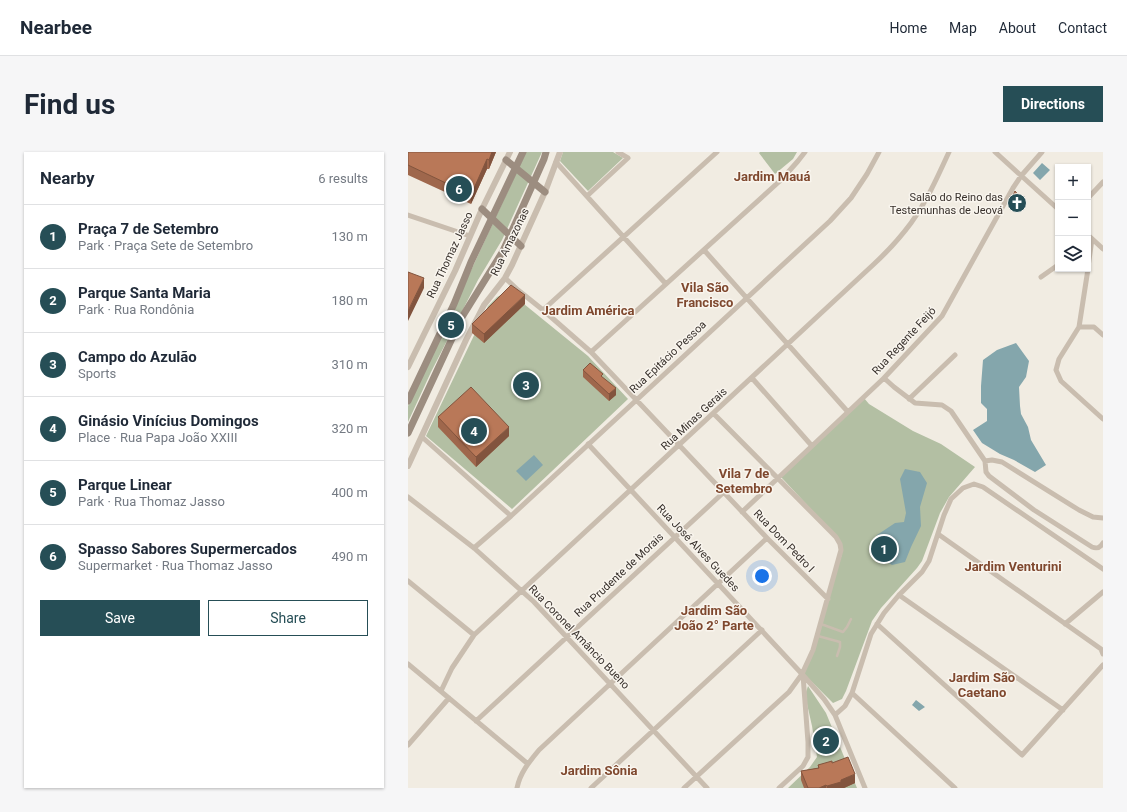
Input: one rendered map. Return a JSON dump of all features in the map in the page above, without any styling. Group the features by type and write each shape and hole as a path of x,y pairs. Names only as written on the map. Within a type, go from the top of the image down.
{"main road":[{"path":"408,401 454,304 491,218 523,152"},
{"path":"408,432 462,317 503,251 546,152"},
{"path":"506,160 545,192"},
{"path":"482,209 521,246"}],"street":[{"name":"Rua Thomaz Jasso","path":"408,367 510,152"},
{"name":"Rua Amazonas","path":"408,466 466,340 484,305 505,278 521,246 545,192 560,152"},
{"path":"587,196 628,158 618,152"},
{"path":"543,310 717,152"},
{"path":"591,352 782,179 805,152"},
{"name":"Rua Epitácio Pessoa","path":"474,548 511,516 830,221 851,198 868,174 878,152"},
{"name":"Rua Minas Gerais","path":"441,691 452,668 474,635 714,414 896,243 912,222 927,197 950,152"},
{"path":"995,152 1055,206"},
{"name":"Rua Regente Feijó","path":"742,512 884,378 942,316 1013,188 1021,176 1042,152"},
{"path":"556,162 666,284"},
{"path":"1091,195 1103,182"},
{"path":"408,215 470,236"},
{"path":"1091,238 1103,249"},
{"path":"704,250 848,412"},
{"path":"1042,277 1055,267"},
{"path":"1087,272 1079,327 1059,359 1056,370 1061,381 1103,419"},
{"name":"Rua Dom Pedro I","path":"505,278 591,352 742,512 828,599"},
{"path":"1079,327 1094,327 1103,335"},
{"path":"909,399 955,355"},
{"path":"752,378 812,446"},
{"path":"884,378 915,403 942,405 951,411 985,461 986,472 989,476 1034,510 1092,547 1100,547 1103,543"},
{"path":"684,788 789,692 803,674 814,650 841,550 840,544 836,537 714,414"},
{"path":"422,437 511,516"},
{"name":"Rua José Alves Guedes","path":"588,444 803,674 824,699 835,715 865,788"},
{"path":"985,461 992,460 1002,462 1079,510 1093,517 1103,518"},
{"path":"835,715 845,706 852,693 871,634 884,613 899,595 922,572 929,561 944,514 951,500 963,488 974,484 983,487 1103,569"},
{"name":"Rua Prudente de Morais","path":"476,721 724,492"},
{"name":"Rua Coronel Amâncio Bueno","path":"408,497 474,548 534,602 707,788"},
{"path":"938,534 1102,651"},
{"path":"517,788 519,779 539,750 767,538"},
{"path":"408,581 474,635"},
{"path":"1065,624 1103,592"},
{"path":"899,595 1063,710"},
{"path":"877,624 1022,755 1103,665"},
{"path":"591,788 762,630"},
{"path":"408,664 528,764"},
{"path":"779,788 803,766 808,756 803,674"},
{"path":"852,693 956,788"},
{"path":"408,745 449,698"}],"lane":[{"path":"820,624 844,632 850,619"},
{"path":"817,636 840,642 837,656"}],"green space":[{"path":"526,152 542,152 502,240 478,280 431,372 408,422 408,406"},
{"path":"563,152 613,152 623,158 588,191 560,161"},
{"path":"797,152 793,159 775,174 759,153"},
{"path":"508,291 588,356 628,399 512,509 426,436 488,306 497,297"},
{"path":"864,398 869,404 913,431 941,444 975,467 949,497 940,513 922,561 881,608 872,621 846,691 842,699 833,703 804,674 842,554 837,537 781,477"},
{"path":"808,686 826,713 857,788 788,788 810,767 817,757 805,695"}],"water":[{"path":"1042,163 1050,170 1040,180 1033,173"},
{"path":"1016,343 1029,361 1026,377 1019,387 1021,414 1028,427 1031,440 1046,465 1035,472 982,443 973,430 987,421 987,409 981,403 983,360 997,350"},
{"path":"534,455 543,465 526,481 516,471"},
{"path":"905,469 920,472 927,483 920,507 921,526 905,562 892,565 878,556 872,545 877,535 895,523 904,522 906,513 900,479"},
{"path":"916,700 925,707 919,711 912,705"}],"building":[{"path":"408,152 492,152 489,160 487,159 471,195 408,165"},
{"path":"1015,191 1022,199 1018,203 1012,197"},
{"path":"408,272 424,278 408,311"},
{"path":"511,285 525,295 484,334 472,324"},
{"path":"590,363 603,374 601,376 616,388 609,394 583,370"},
{"path":"471,387 509,427 476,457 438,417"},
{"path":"848,757 855,774 841,780 841,782 819,788 808,788 801,771 819,768 818,765 832,761 832,763"}],"place":[{"name":"Spasso Sabores Supermercados","path":"459,189"},
{"name":"Salão do Reino das Testemunhas de Jeová","path":"1017,203"},
{"name":"Parque Linear","path":"451,325"},
{"name":"Campo do Azulão","path":"526,385"},
{"name":"Ginásio Vinícius Domingos","path":"474,431"},
{"name":"Praça 7 de Setembro","path":"884,549"},
{"name":"Parque Santa Maria","path":"826,741"}],"district":[{"name":"Jardim Mauá","path":"772,176"},
{"name":"Vila São Francisco","path":"705,294"},
{"name":"Jardim América","path":"588,310"},
{"name":"Vila 7 de Setembro","path":"744,480"},
{"name":"Jardim Venturini","path":"1013,566"},
{"name":"Jardim São João 2° Parte","path":"714,618"},
{"name":"Jardim São Caetano","path":"982,684"},
{"name":"Jardim Sônia","path":"599,770"}]}
